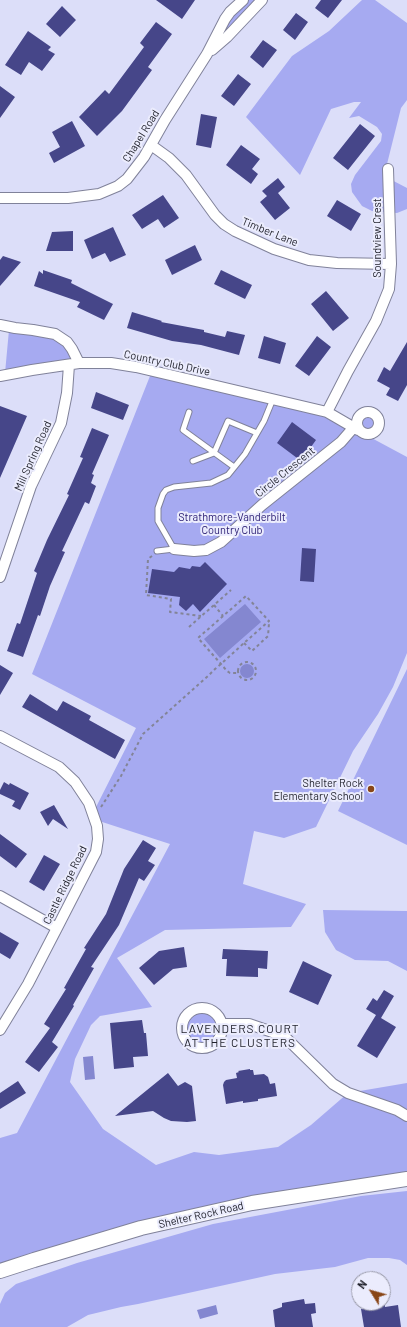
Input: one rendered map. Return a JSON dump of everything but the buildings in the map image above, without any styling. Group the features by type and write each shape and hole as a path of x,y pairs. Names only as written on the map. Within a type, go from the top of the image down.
{"main road":[{"name":"Shelter Rock Road","path":"0,1271 141,1228 252,1203 407,1178"}],"street":[{"name":"Chapel Road","path":"0,198 68,198 99,194 118,186 127,179 151,145 207,54 225,19 243,0"},
{"name":"Chapel Road","path":"207,54 227,37 262,0"},
{"name":"Timber Lane","path":"151,145 169,158 186,175 214,215 235,232 274,249 309,260 337,263 392,264"},
{"name":"Soundview Crest","path":"327,412 376,321 389,289 392,264 388,169"},
{"path":"0,325 49,332 61,337 68,342 72,349 74,364"},
{"name":"Country Club Drive","path":"0,376 74,364 111,363 136,367 327,412"},
{"name":"Mill Spring Road","path":"0,577 31,486 61,423 74,364"},
{"name":"Circle Crescent","path":"174,549 194,551 206,550 220,542 262,505 341,442 356,428 327,412"},
{"name":"Castle Ridge Road","path":"0,736 58,767 75,782 89,803 97,826 98,839 96,852 28,984 0,1030"},
{"path":"0,896 57,928"},
{"path":"196,1009 209,1009 215,1012 220,1018 222,1024 222,1030 217,1042 206,1048 193,1047 188,1043 182,1031 182,1024 185,1018 190,1012 196,1009"},
{"path":"222,1024 249,1024 284,1036 333,1084 348,1092 397,1110 407,1116"}],"lane":[{"path":"157,551 174,549 158,521 158,508 162,494 166,490 174,487 211,483 228,475 245,454 264,420 273,399"},
{"path":"189,412 183,430 234,467"},
{"path":"193,461 214,453 228,422 257,433"}],"path":[{"path":"157,551 148,559 146,595 171,599 170,612 201,616"},
{"path":"189,627 231,590"},
{"path":"238,673 230,673 198,638 246,596 269,622 268,636 252,651 244,643"},
{"path":"214,605 223,616"},
{"path":"102,805 121,776 143,734 269,622"},
{"path":"247,662 253,664 256,669 256,675 249,680 241,678 238,673 239,667 247,662"}],"green space":[{"path":"243,0 262,0 212,46"},
{"path":"362,0 375,0 407,23 407,100 401,108 384,176 407,188 407,209 397,213 372,211 362,206 352,192 351,184 355,175 381,141 382,134 377,127 359,116 349,118 361,102 354,102 331,109 300,175 246,117 292,56 329,31"},
{"path":"9,330 59,338 76,362 5,373"},
{"name":"Strathmore-Vanderbilt Country Club","path":"152,371 327,412 357,426 357,419 364,412 371,412 377,417 379,423 377,430 366,435 407,457 407,653 393,687 378,714 353,751 316,827 284,838 254,831 243,884 306,904 291,927 165,930 117,958 152,1007 100,1016 91,1025 75,1059 70,1082 103,1129 156,1165 194,1152 219,1155 278,1147 311,1125 348,1093 407,1083 407,1179 252,1203 0,1272 0,1138 17,1133 170,844 96,820 93,813 136,728 32,674"},
{"path":"407,669 407,845 338,811"},
{"path":"323,910 407,911 407,971 388,961 355,960 336,950 325,932"},
{"path":"206,1008 213,1011 219,1017 222,1028 221,1036 213,1045 206,1048 198,1048 191,1045 183,1036 182,1024 185,1017 194,1009"},
{"path":"407,1191 407,1265 400,1260 389,1258 368,1258 335,1267 275,1274 121,1307 88,1315 67,1327 0,1327 0,1304 5,1293 16,1284 77,1263 213,1224 361,1196"}],"shaded area":[{"path":"245,604 261,622 220,658 204,639"},
{"path":"244,664 250,664 254,668 254,674 250,678 244,678 240,674 240,668"},
{"path":"93,1056 95,1079 85,1080 83,1057"},
{"path":"216,1305 218,1314 200,1319 197,1310"}],"place":[{"name":"Shelter Rock Elementary School","path":"371,789"}],"district":[{"name":"LAVENDERS COURT AT THE CLUSTERS","path":"240,1036"}]}
